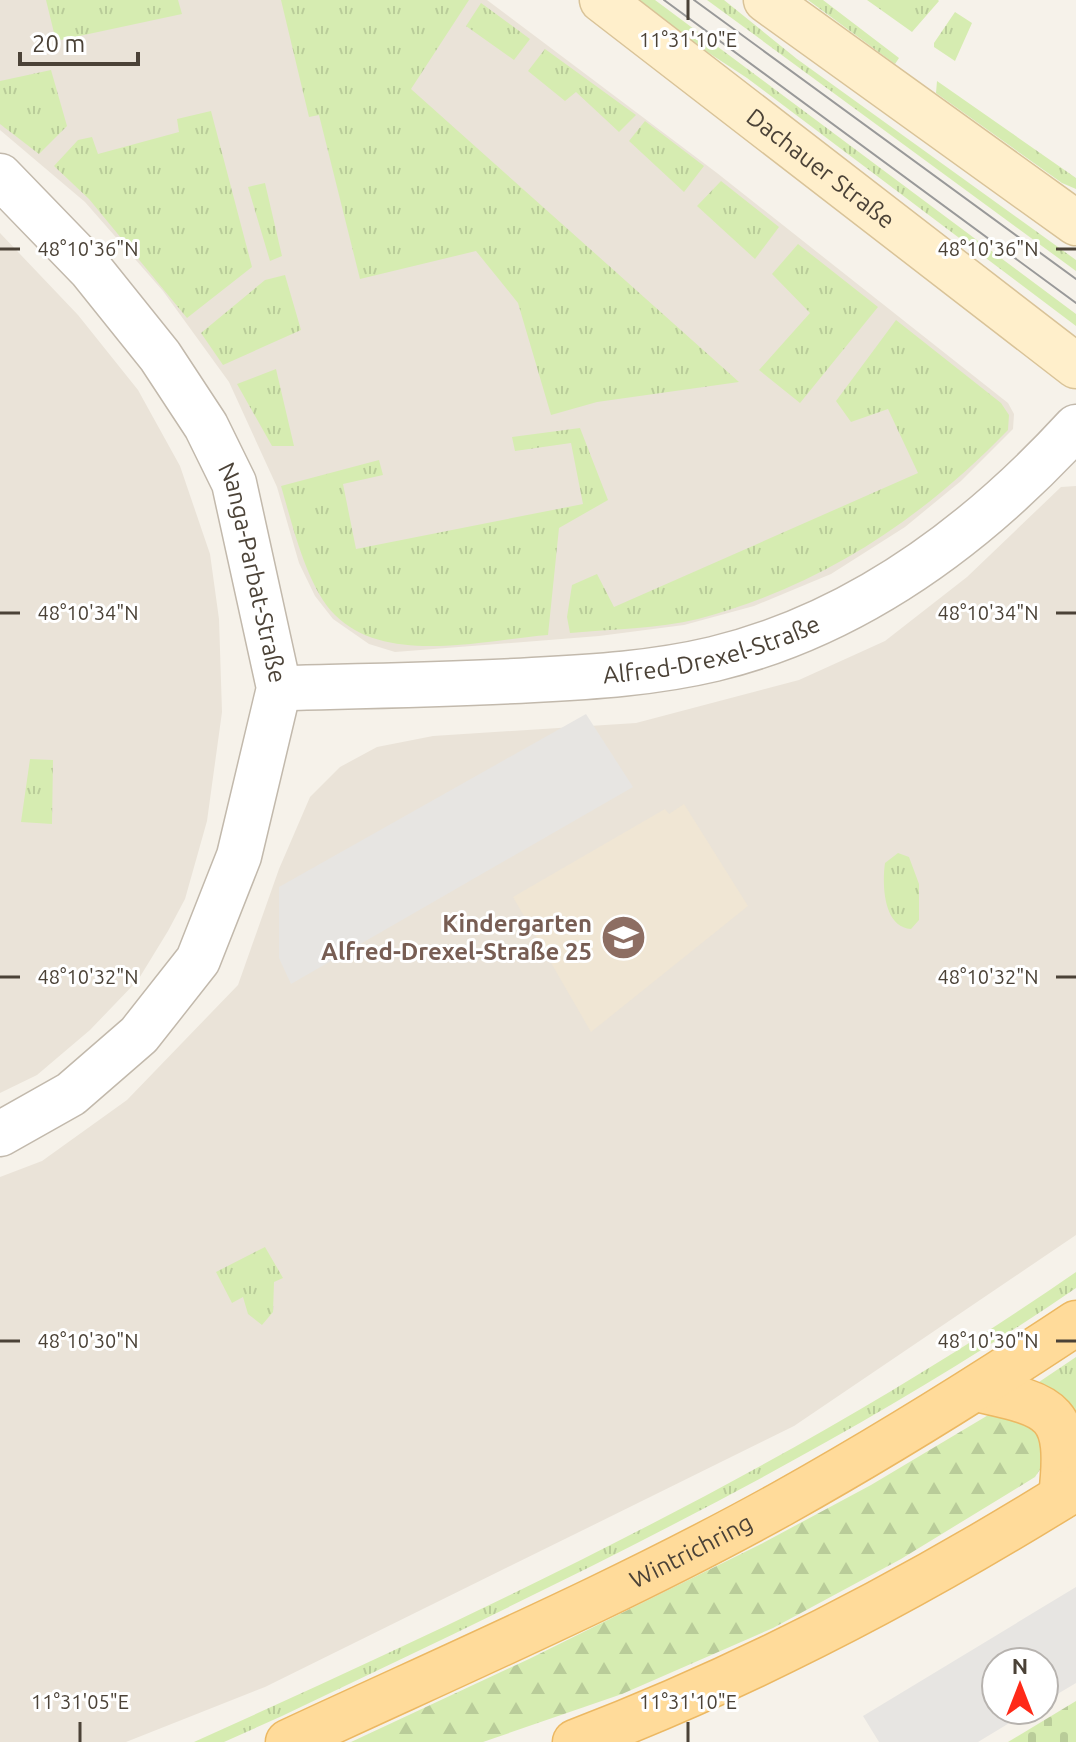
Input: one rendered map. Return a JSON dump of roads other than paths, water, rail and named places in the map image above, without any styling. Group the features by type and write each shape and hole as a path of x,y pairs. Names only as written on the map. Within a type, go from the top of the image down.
{"main road":[{"name":"Dachauer Straße","path":"602,0 1076,366"},
{"path":"766,0 1076,223"},
{"name":"Wintrichring","path":"288,1742 594,1599 781,1504 976,1389 1076,1323"},
{"path":"575,1742 741,1674 906,1590 1068,1492 1064,1438 1057,1423 1043,1408 1024,1400 976,1389"}],"street":[{"name":"Nanga-Parbat-Straße","path":"0,176 91,270 160,356 206,426 234,483 279,688 239,856 198,960 139,1035 71,1094 0,1134"},
{"name":"Alfred-Drexel-Straße","path":"279,688 453,684 624,675 715,659 808,626 890,587 949,547 1076,427"}],"tram line":[{"path":"664,0 1076,303"},
{"path":"694,0 1076,279"}],"place":[{"name":"Kindergarten Alfred-Drexel-Straße 25","path":"623,938"}]}
